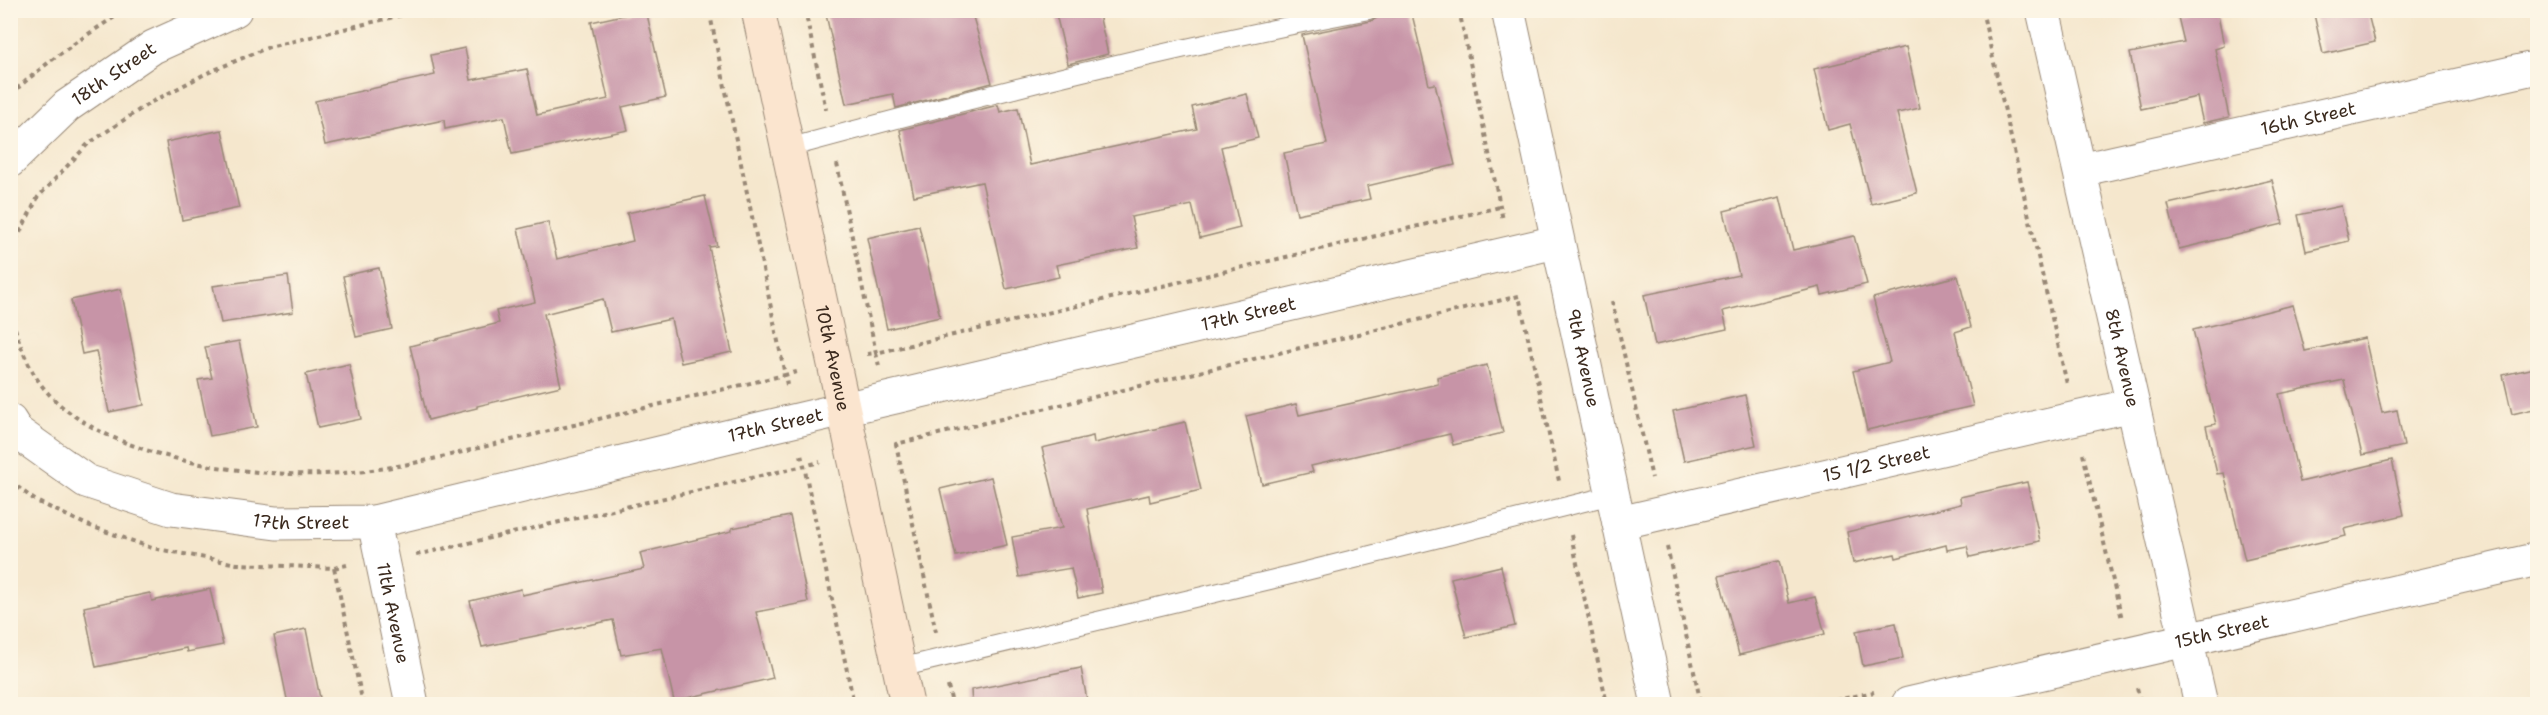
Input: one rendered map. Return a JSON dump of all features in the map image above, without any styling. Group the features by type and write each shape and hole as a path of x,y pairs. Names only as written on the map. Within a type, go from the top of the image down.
{"street":[{"name":"18th Street","path":"10,161 67,106 153,47 235,10"},
{"name":"10th Avenue","path":"758,10 899,668 900,703"},
{"name":"9th Avenue","path":"1508,10 1556,242 1658,705"},
{"name":"8th Avenue","path":"2043,10 2201,705"},
{"name":"16th Street","path":"2080,170 2538,67"},
{"name":"17th Street","path":"10,421 17,432 86,481 171,509 276,524 374,522 1556,242"},
{"name":"15 1/2 Street","path":"1616,509 2133,405"},
{"name":"11th Avenue","path":"374,522 412,705"},
{"name":"15th Street","path":"1908,705 2538,560"}],"lane":[{"path":"788,148 1052,78 1369,10"},
{"path":"899,668 1565,507 1616,509"}],"path":[{"path":"10,95 83,36 126,10"},
{"path":"10,294 14,244 38,197 88,144 157,99 204,74 269,46 423,10"},
{"path":"709,10 789,396"},
{"path":"805,10 876,353 1500,207 1459,10"},
{"path":"1982,10 2068,389"},
{"path":"952,705 896,444 1519,296 1607,705"},
{"path":"1612,301 1653,484"},
{"path":"10,311 19,347 47,393 85,424 159,455 250,473 342,473 417,463 806,369"},
{"path":"799,443 854,705"},
{"path":"2081,444 2123,624"},
{"path":"363,705 334,568 407,558 827,461"},
{"path":"1667,545 1701,705"},
{"path":"1818,705 1877,691"}],"building":[{"path":"646,10 666,97 622,107 628,130 512,154 504,117 445,129 444,120 325,145 315,101 435,75 431,55 465,48 471,80 527,69 537,115 608,99 591,22"},
{"path":"825,10 971,10 992,83 896,108 893,94 846,104"},
{"path":"1072,10 1098,10 1108,54 1068,64 1056,14"},
{"path":"1380,10 1411,10 1429,85 1435,84 1455,165 1367,186 1370,199 1297,214 1284,153 1327,144 1302,35 1371,21 1377,18"},
{"path":"2205,10 2217,10 2224,46 2215,49 2229,117 2203,123 2197,97 2141,109 2130,53 2184,42 2178,17"},
{"path":"2313,10 2367,10 2375,42 2323,54"},
{"path":"1906,47 1920,108 1897,113 1917,193 1871,204 1850,124 1828,130 1814,69"},
{"path":"1247,94 1258,138 1221,147 1240,228 1200,238 1192,205 1131,217 1138,248 1056,265 1059,277 1006,289 982,182 914,196 900,130 998,105 1000,112 1018,108 1030,165 1197,129 1192,107"},
{"path":"222,130 239,208 182,220 166,142"},
{"path":"2272,180 2283,224 2179,249 2168,204"},
{"path":"705,196 717,246 709,247 732,352 681,363 671,319 611,332 603,299 544,314 561,386 428,420 410,346 499,323 496,311 535,302 518,229 548,222 557,259 633,241 627,213"},
{"path":"1780,197 1793,250 1854,236 1867,284 1822,295 1820,287 1723,311 1727,329 1655,345 1644,295 1739,275 1724,211"},
{"path":"2341,206 2349,241 2306,251 2298,215"},
{"path":"919,226 940,317 887,329 867,238"},
{"path":"379,268 392,329 356,337 343,276"},
{"path":"288,276 293,312 221,323 213,286"},
{"path":"1958,276 1971,327 1955,332 1973,406 1867,430 1853,371 1890,362 1873,298"},
{"path":"121,289 144,405 109,412 96,351 82,354 71,300"},
{"path":"2293,305 2305,351 2365,338 2382,413 2397,410 2404,446 2362,455 2344,380 2279,394 2300,482 2392,460 2404,515 2344,529 2346,536 2245,560 2224,473 2217,474 2206,426 2216,424 2193,330"},
{"path":"239,341 257,427 210,436 198,380 212,378 205,347"},
{"path":"349,364 361,419 318,428 306,374"},
{"path":"1487,365 1503,433 1453,445 1450,434 1311,466 1313,472 1262,484 1246,416 1296,404 1299,415 1438,384 1437,377"},
{"path":"2538,367 2538,408 2512,414 2503,375"},
{"path":"1745,395 1756,445 1684,461 1673,411"},
{"path":"1185,422 1201,490 1150,502 1149,495 1087,509 1102,593 1078,598 1071,568 1019,577 1012,537 1062,528 1042,448 1093,436 1094,443"},
{"path":"991,477 1007,545 956,556 940,489"},
{"path":"2027,482 2040,541 1970,557 1967,546 1947,550 1946,545 1896,558 1895,554 1853,563 1847,532 1961,504 1960,497"},
{"path":"790,516 808,602 756,612 773,678 674,701 662,648 621,655 613,620 482,647 470,601 521,589 522,595 644,569 640,553 732,531 732,528"},
{"path":"1779,561 1789,603 1815,597 1825,634 1739,655 1719,576"},
{"path":"1501,566 1515,626 1466,637 1451,578"},
{"path":"210,589 223,645 187,652 186,648 96,667 84,607 150,593 152,601"},
{"path":"1896,623 1903,658 1863,666 1856,631"},
{"path":"306,629 320,698 288,704 274,636"},
{"path":"1081,668 1088,705 972,705 971,690"}]}
